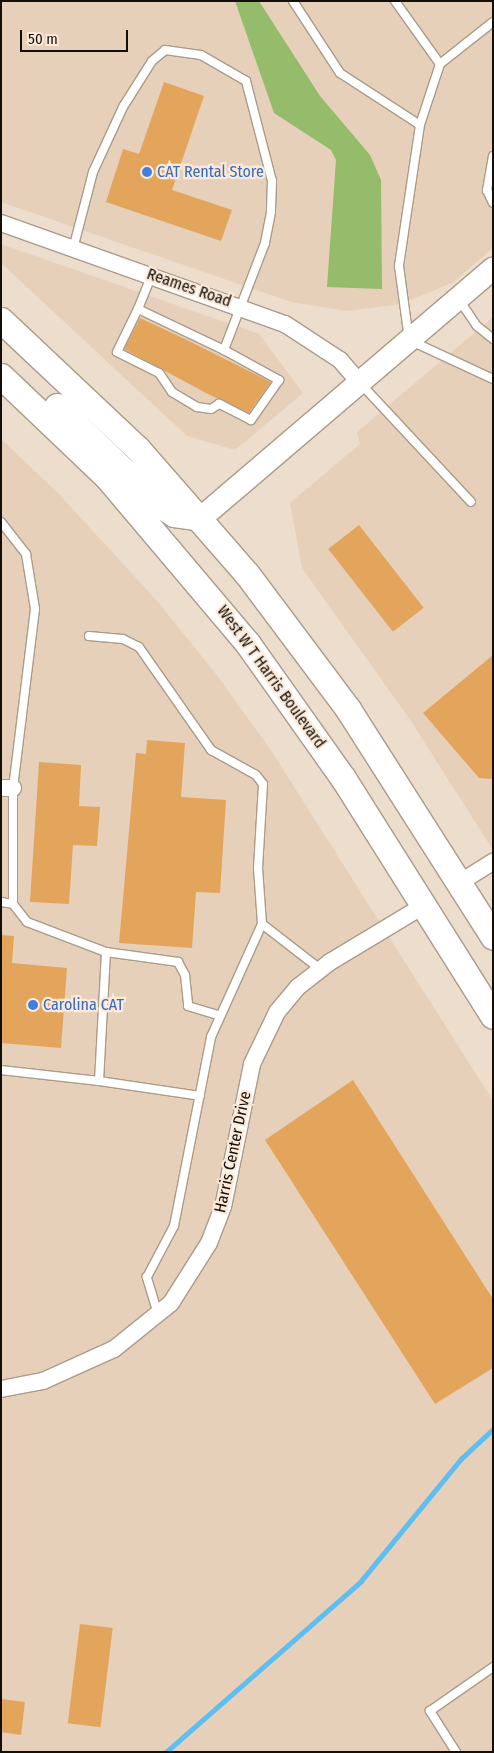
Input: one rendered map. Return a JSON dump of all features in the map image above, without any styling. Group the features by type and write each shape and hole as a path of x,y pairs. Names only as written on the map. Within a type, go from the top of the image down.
{"main road":[{"path":"1,364 84,429 158,504 174,514 201,518 493,269"},
{"path":"1,320 97,408 201,518 326,679 493,937"},
{"name":"West W T Harris Boulevard","path":"1,376 107,477 214,600 313,733 493,1016"}],"street":[{"name":"Reames Road","path":"1,224 240,306 285,324 322,348 360,382"},
{"path":"459,883 493,862"},
{"name":"Harris Center Drive","path":"1,1389 72,1369 114,1349 158,1315 197,1264 223,1207 261,1038 298,987 320,970 423,906"}],"lane":[{"path":"293,1 340,72 420,125"},
{"path":"395,1 440,64"},
{"path":"493,22 440,64 420,125 399,266 409,340 493,379"},
{"path":"73,249 93,172 123,107 152,61 165,50 201,55 246,81 272,181 265,243 224,350"},
{"path":"493,156 487,190 493,203"},
{"path":"138,309 161,324 224,350 239,362 279,380 258,416 252,420 242,412 220,402 211,409 198,407 172,392 160,371 117,352 152,276"},
{"path":"458,298 477,326 493,339"},
{"path":"360,382 471,502"},
{"path":"1,522 26,554 35,609 7,788 13,904 27,922 106,952 178,962 185,976 188,1006 220,1016"},
{"path":"89,636 123,639 139,647 211,750 256,775 263,784 258,868 262,924 211,1037 174,1226 147,1277 158,1315"},
{"path":"1,902 13,904"},
{"path":"262,924 320,970"},
{"path":"99,1081 106,952"},
{"path":"1,1070 99,1081 200,1096"},
{"path":"456,1752 430,1711 493,1667"}],"shaded area":[{"path":"1,1 493,1 493,248 452,283 401,304 347,311 291,302 1,202"},
{"path":"1,244 259,334 303,393 235,450 187,436 1,263"},
{"path":"493,317 493,850 411,721 302,568 290,503 360,444 357,432"},
{"path":"1,439 58,493 157,601 216,674 270,749 493,1101 493,1752 1,1752"}],"green space":[{"path":"235,1 259,1 320,96 370,155 381,180 382,289 327,287 336,160 331,150 274,113"}],"building":[{"name":"CAT Rental Store","path":"164,82 204,96 172,190 232,210 221,241 106,202 123,149 139,154"},
{"path":"140,318 271,382 249,413 208,394 124,349"},
{"path":"359,525 424,608 393,632 328,549"},
{"path":"493,655 493,779 479,778 423,713"},
{"path":"147,740 185,743 181,797 226,800 220,893 196,892 192,948 119,943 136,753 146,754"},
{"path":"39,762 81,765 79,806 100,807 97,846 73,845 69,904 30,902"},
{"name":"Carolina CAT","path":"1,935 14,936 12,963 67,968 61,1048 1,1043"},
{"path":"353,1080 493,1299 493,1368 435,1404 265,1140"},
{"path":"80,1624 113,1628 101,1727 68,1723"},
{"path":"1,1699 25,1702 21,1735 1,1732"}],"waterway":[{"path":"166,1752 361,1581 461,1459 493,1429"}],"place":[{"name":"CAT Rental Store","path":"147,172"},
{"name":"Carolina CAT","path":"33,1005"}]}
